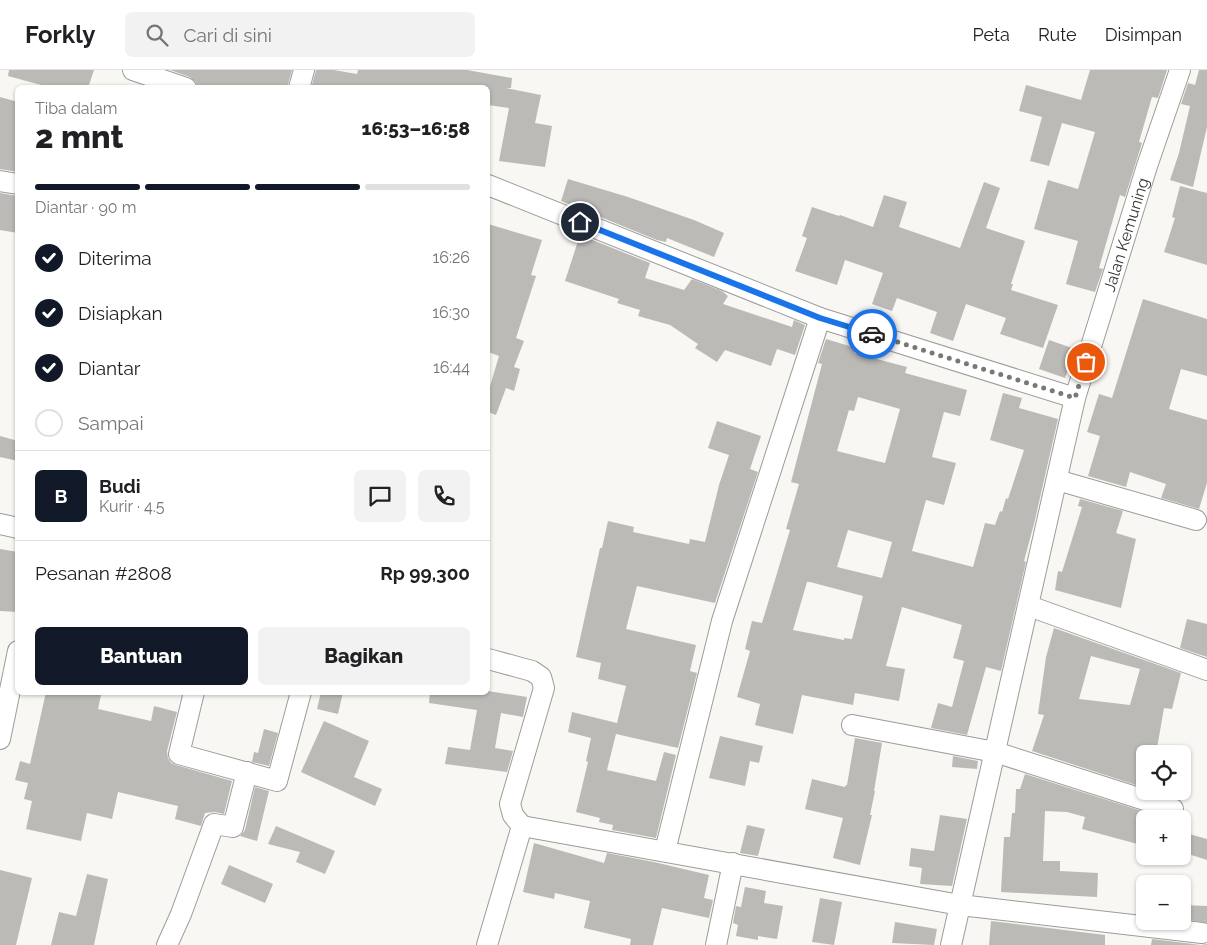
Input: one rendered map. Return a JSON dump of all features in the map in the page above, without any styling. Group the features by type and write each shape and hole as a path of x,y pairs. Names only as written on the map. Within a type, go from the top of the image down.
{"street":[{"path":"133,70 177,85"},
{"path":"300,85 304,70"},
{"name":"Jalan Kemuning","path":"951,945 1075,398 1147,166 1180,70"},
{"path":"0,181 15,184"},
{"path":"490,185 820,318 1075,398"},
{"path":"665,850 722,621 820,318"},
{"path":"1057,480 1196,520"},
{"path":"0,524 15,527"},
{"path":"1029,606 1129,640 1207,670"},
{"path":"490,660 532,671 541,678 544,688 510,804 513,815 522,826 665,850 960,905 1202,932"},
{"path":"0,739 15,666"},
{"path":"193,695 179,754 278,781 300,695"},
{"path":"852,725 995,752 1173,809"},
{"path":"167,945 181,914 214,824 233,827 248,772"},
{"path":"487,945 522,826"},
{"path":"716,945 733,863"}],"building":[{"path":"9,70 94,70 89,85 41,85 8,76"},
{"path":"170,70 292,70 288,85 197,85 190,77"},
{"path":"316,70 334,70 357,74 358,70 467,70 512,78 511,88 506,88 541,95 535,123 552,126 545,167 499,161 509,108 490,105 490,85 312,85"},
{"path":"1090,70 1167,70 1158,98 1152,97 1139,142 1142,143 1125,197 1120,195 1099,268 1103,269 1095,292 1066,284 1078,241 1034,229 1048,180 1078,189 1095,132 1062,123 1049,166 1030,161 1042,117 1019,111 1026,85 1081,100"},
{"path":"1199,70 1207,70 1207,127 1193,187 1170,180 1179,153 1190,106 1181,104 1188,83 1195,85"},
{"path":"0,97 15,101 15,172 0,169"},
{"path":"568,179 628,197 694,220 724,233 714,257 667,238 666,242 657,240 561,201"},
{"path":"984,182 1000,188 986,228 1025,241 1011,284 1013,284 1011,290 1058,305 1043,348 1000,334 1006,318 966,304 953,341 930,333 937,312 897,298 892,311 872,304 883,273 845,260 837,285 795,271 807,238 802,236 812,207 873,227 884,195 907,202 899,227 960,248"},
{"path":"1180,186 1207,193 1207,265 1164,252 1175,218 1172,217"},
{"path":"0,193 15,196 15,232 0,230"},
{"path":"490,225 542,240 531,275 536,276 516,338 524,341 514,367 520,369 514,391 506,388 496,415 490,413 490,386 499,356 490,353"},
{"path":"580,235 650,263 645,278 684,290 692,279 722,291 728,296 723,304 792,327 794,320 805,325 795,355 777,349 771,366 725,350 717,362 695,348 698,344 670,325 638,316 640,310 617,303 619,299 565,281"},
{"path":"1143,299 1207,319 1207,376 1181,369 1169,409 1207,420 1207,483 1199,509 1161,498 1166,484 1130,472 1126,487 1088,476 1100,436 1087,432 1099,394 1112,398"},
{"path":"826,339 856,348 854,353 907,367 905,373 967,390 960,416 944,412 932,457 956,463 944,505 926,500 912,551 973,567 985,523 995,525 1000,511 1002,512 1024,450 990,440 1003,393 1022,398 1019,408 1058,419 1024,561 1026,562 1001,671 986,667 967,735 931,728 938,703 952,707 964,661 953,658 962,625 902,607 886,666 905,669 899,701 855,693 853,705 802,695 793,734 755,725 760,704 737,697 750,651 745,649 752,621 762,623 790,530 786,529 799,484 791,482 822,364 818,363","holes":["858,397 900,409 885,463 837,451 849,410 854,411","848,530 892,542 882,578 837,567","807,582 863,596 852,639 844,638 844,640 793,630"]},
{"path":"1049,340 1075,349 1065,378 1039,369"},
{"path":"717,421 761,436 750,469 758,472 715,603 637,586 626,629 696,645 690,671 697,673 678,748 616,734 607,770 656,781 664,752 676,755 656,838 612,830 613,825 599,822 600,818 576,812 588,762 586,761 591,738 568,732 572,712 617,723 626,686 598,679 601,663 576,657 600,548 602,548 608,521 634,527 633,532 689,544 690,539 705,542 719,485 729,455 708,448"},
{"path":"0,436 15,440 15,460 0,457"},
{"path":"1080,499 1123,511 1116,533 1136,539 1121,608 1055,590 1058,571 1062,572 1082,507 1078,506"},
{"path":"0,549 15,552 15,612 0,611"},
{"path":"1187,619 1207,624 1207,657 1180,648"},
{"path":"1054,628 1181,673 1172,709 1164,708 1158,745 1136,745 1136,785 1032,751 1044,715 1038,714 1046,657","holes":["1091,656 1140,669 1130,705 1079,699"]},
{"path":"490,691 527,697 523,717 501,713 495,748 513,751 507,772 445,764 448,747 470,750 477,710 429,703 430,695 490,695"},
{"path":"45,695 101,695 98,709 151,721 154,706 177,712 167,751 171,763 232,781 224,814 215,812 205,813 201,826 175,819 178,806 118,792 112,819 87,813 81,841 26,829 32,801 24,799 28,783 15,780 20,761 30,764"},
{"path":"320,695 342,695 338,714 317,709"},
{"path":"324,721 369,741 354,777 382,789 375,806 301,772"},
{"path":"264,729 278,733 269,766 252,762 254,752 258,753"},
{"path":"720,736 763,746 759,763 750,761 745,786 709,778"},
{"path":"855,738 882,743 870,815 872,815 860,865 833,858 843,818 805,809 812,779 845,787 847,785"},
{"path":"953,756 978,761 977,769 952,767"},
{"path":"1025,774 1139,810 1136,810 1136,844 1082,829 1085,817 1067,812 1045,811 1043,861 1060,861 1060,871 1098,873 1097,897 1001,892 1004,837 1010,837 1012,813 1015,813 1016,789 1020,789"},
{"path":"255,787 269,791 257,841 240,836 245,830"},
{"path":"940,815 967,819 952,886 920,884 922,868 909,866 911,848 934,851"},
{"path":"747,825 765,829 758,856 740,853"},
{"path":"276,826 335,851 325,874 296,862 300,852 268,844"},
{"path":"1191,835 1207,839 1207,860 1191,855"},
{"path":"534,843 604,863 607,853 709,875 704,898 713,900 709,918 662,908 653,945 630,945 631,939 584,928 590,901 555,893 554,899 523,892"},
{"path":"229,865 273,884 265,903 221,884"},
{"path":"0,870 32,878 16,945 0,945"},
{"path":"87,874 108,879 94,945 51,945 59,912 76,916"},
{"path":"745,887 766,891 764,903 783,906 777,939 758,936 758,940 736,936 738,925 733,923 736,906 741,907"},
{"path":"820,898 842,902 834,945 812,942"},
{"path":"1191,905 1207,906 1207,923 1191,920"},
{"path":"991,921 1105,935 1105,945 989,945"},
{"path":"895,922 937,929 934,945 892,943"},
{"path":"1152,939 1201,945 1151,945"}],"way so far":[{"path":"872,334 1075,398 1086,362"}],"route":[{"path":"580,222 820,318 872,334"}]}
